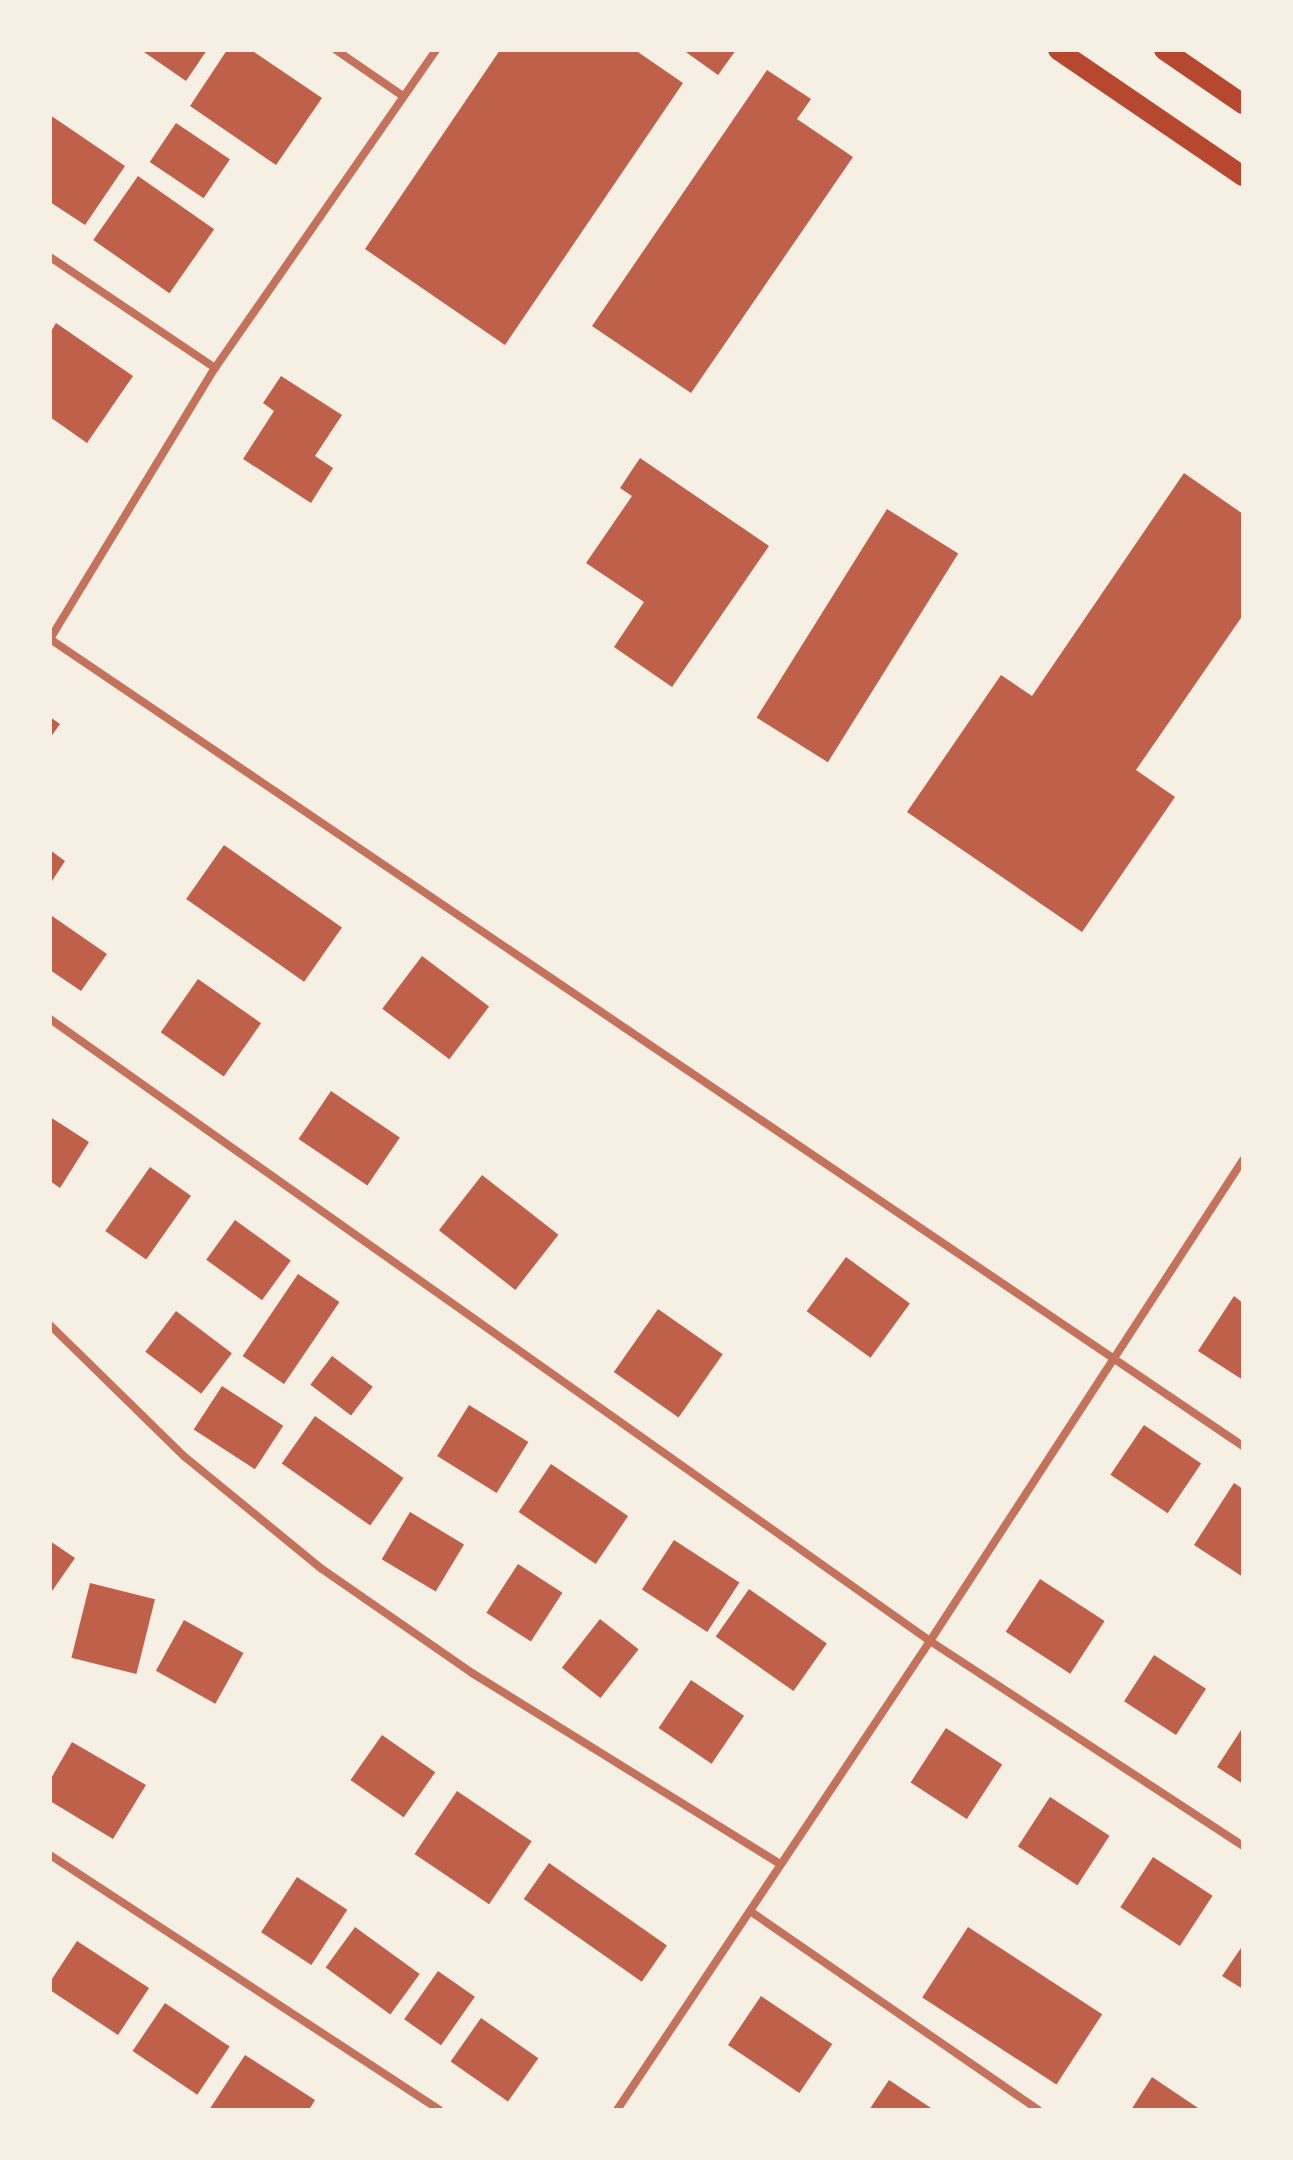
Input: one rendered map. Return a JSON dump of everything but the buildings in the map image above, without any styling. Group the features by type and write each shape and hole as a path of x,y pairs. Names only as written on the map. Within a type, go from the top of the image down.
{"main road":[{"path":"1058,50 1243,176"},
{"path":"1164,50 1243,104"}],"street":[{"path":"336,50 403,96"},
{"path":"436,50 215,368 50,639 1113,1361 1243,1446"},
{"path":"50,257 215,368"},
{"path":"50,1019 930,1641 1243,1846"},
{"path":"617,2110 930,1641 1243,1160"},
{"path":"50,1325 185,1457 322,1569 472,1673 780,1864"},
{"path":"50,1855 439,2110"},
{"path":"750,1911 1038,2110"}]}
